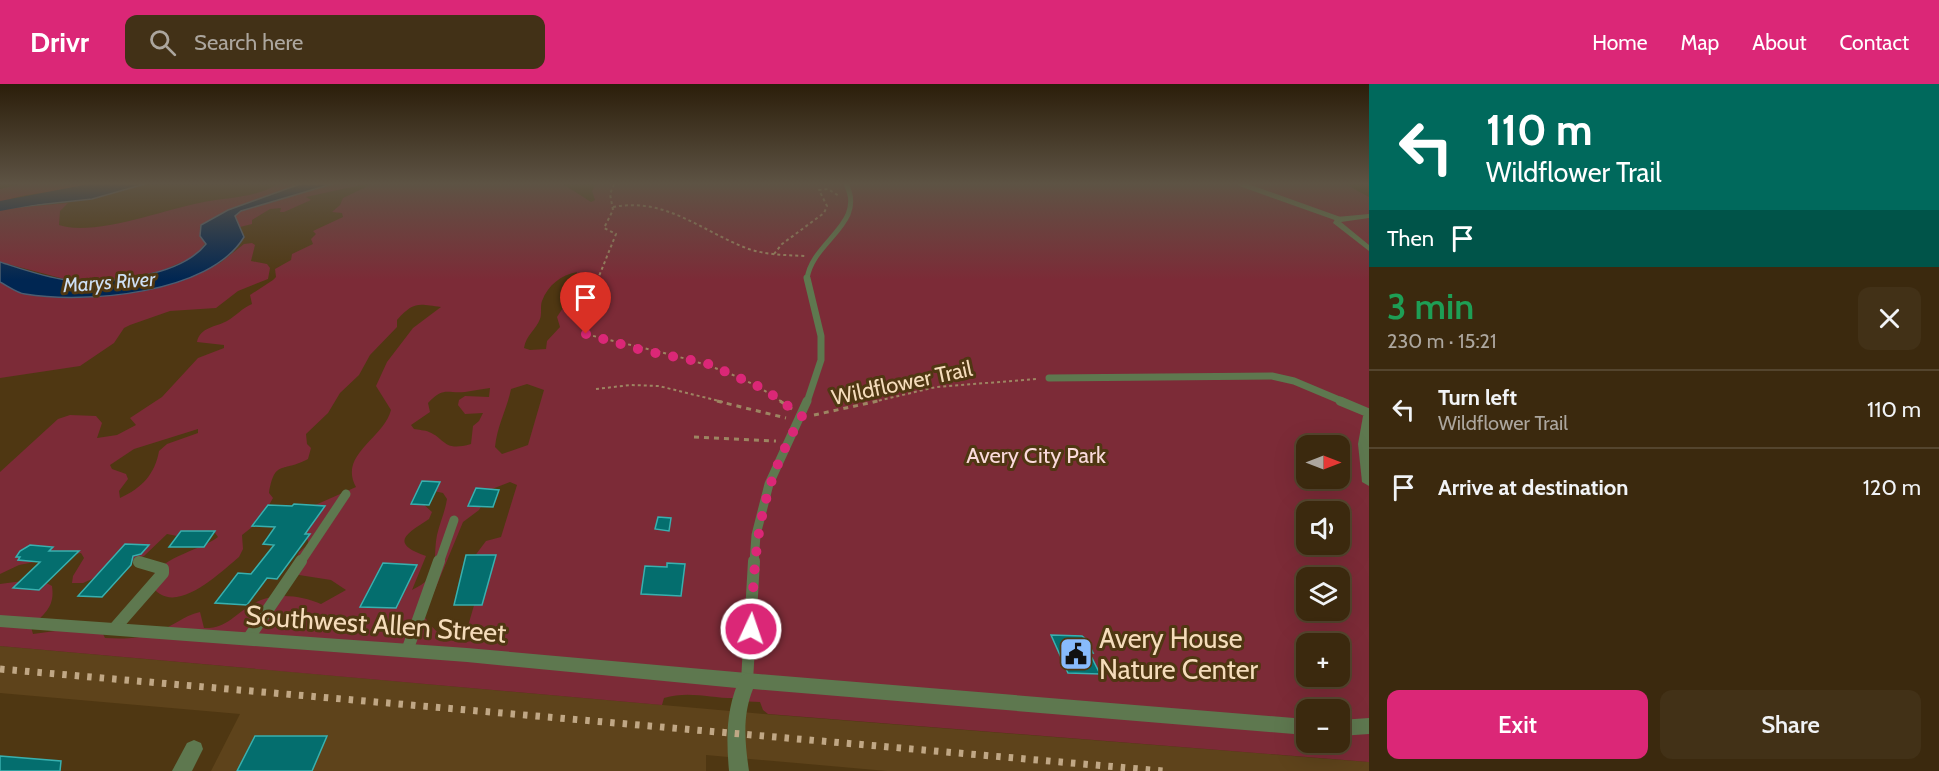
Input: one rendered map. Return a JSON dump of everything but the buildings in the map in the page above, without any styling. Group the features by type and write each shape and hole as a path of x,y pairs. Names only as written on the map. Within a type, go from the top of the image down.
{"street":[{"path":"1368,216 1339,219 1337,223 1369,249"},
{"path":"1369,415 1364,444 1369,482"},
{"name":"Southwest Allen Street","path":"0,621 407,651 1296,726"},
{"path":"740,771 735,733 737,701 747,681"},
{"path":"1350,727 1369,726"},
{"path":"182,771 195,749"}],"lane":[{"path":"747,681 756,535 769,484 786,442 800,419 821,360 822,345 807,278 813,257 849,216"},
{"path":"1331,216 1339,219"},
{"path":"1049,378 1272,376 1294,381 1369,415"},
{"path":"248,639 346,494"},
{"path":"407,651 454,520"},
{"path":"114,629 163,573 163,569 139,562"}],"path":[{"name":"Wildflower Trail","path":"609,216 604,228 616,234 585,311 586,334 645,351 706,363 764,389 800,419 834,413 878,399 969,382 1049,378"},
{"path":"679,216 722,237 763,252 813,257"},
{"path":"774,254 791,237 820,216"},
{"path":"596,389 631,385 659,386 800,419"},
{"path":"694,437 786,442"}],"shaded area":[{"path":"0,646 764,714 1369,762 1369,771 887,771 706,755 706,771 211,771 240,714 0,693"}],"green space":[{"path":"0,216 60,216 59,225 73,228 90,228 147,216 224,216 196,256 161,271 124,279 68,280 0,262"},
{"path":"235,216 258,216 252,220 252,224 240,227"},
{"name":"Avery City Park","path":"343,216 1369,216 1369,762 768,714 763,710 760,702 737,701 738,698 683,695 664,698 662,705 0,646 0,584 34,580 52,586 50,605 31,627 33,634 77,628 101,630 105,638 137,637 150,634 200,612 204,628 212,628 261,600 287,596 321,604 346,590 331,580 299,575 294,569 299,552 309,544 304,529 313,506 356,487 352,476 357,456 387,420 391,410 376,386 387,362 413,328 441,307 417,305 397,320 397,327 370,355 359,375 340,393 328,413 306,434 307,444 311,448 308,459 281,468 274,475 269,493 273,498 260,521 242,535 243,549 239,557 202,586 180,596 170,597 159,593 150,584 160,567 218,537 213,530 177,536 167,534 144,556 83,583 72,583 73,576 84,558 81,553 19,565 0,574 0,472 58,419 70,415 96,416 102,423 97,438 117,435 136,425 130,418 162,397 198,358 224,348 224,345 197,342 201,333 227,321 252,304 250,295 276,277 275,269 291,260 292,254 313,244 311,239 316,234 313,231","holes":["577,272 572,294 557,317 560,327 547,341 546,349 524,348 540,319 541,303 551,286","527,384 544,390 528,445 502,454 495,447 511,389","490,388 489,397 465,396 459,400 458,405 465,414 483,413 473,426 471,444 450,446 435,435 414,429 411,425 430,412 428,403 438,394","198,429 198,433 167,444 159,451 151,473 135,490 120,498 119,491 128,479 126,474 112,469 110,465 134,449","510,482 517,485 501,537 486,541 468,565 477,595 468,626 473,634 471,641 450,640 438,633 424,616 463,522 479,510 492,489","434,491 443,493 447,499 437,535 432,573 421,585 412,590 426,556 408,547 405,538 429,519 432,512 421,502"]},
{"path":"244,244 255,245 251,261 267,264 270,268 268,279 238,291 216,308 170,311 130,325 124,328 114,343 80,366 0,378 0,274 134,291 183,279 220,263"}],"water":[{"name":"Marys River","path":"217,216 235,216 244,237 227,256 204,271 176,283 144,291 112,295 50,297 25,294 0,282 0,262 50,277 83,281 122,279 161,271 194,255 206,244 200,236 201,225"}],"railway":[{"path":"0,669 1163,771"}],"place":[{"name":"Avery House Nature Center","path":"1076,654"}],"route":[{"path":"586,334 645,351 706,363 764,389 802,416 785,445 769,484 756,535 751,629"}]}
